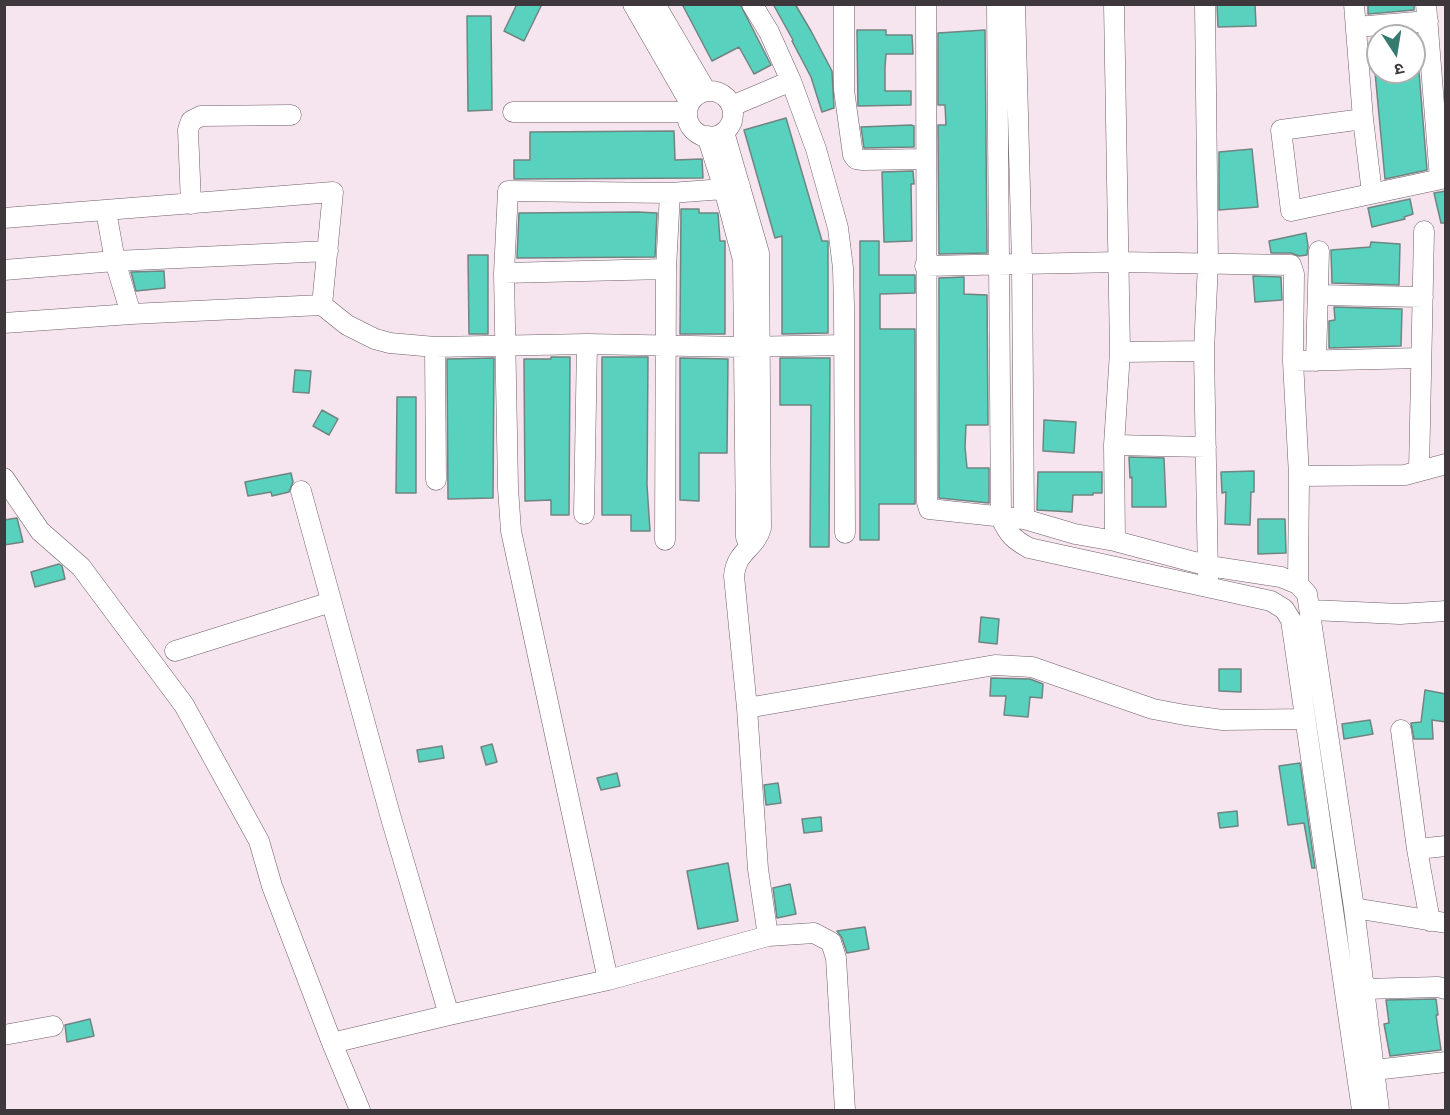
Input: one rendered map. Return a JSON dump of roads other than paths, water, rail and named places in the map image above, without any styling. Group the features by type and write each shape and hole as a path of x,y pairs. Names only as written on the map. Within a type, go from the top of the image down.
{"street":[{"path":"633,4 689,107"},
{"path":"656,4 706,91"},
{"path":"752,4 769,33 791,81 816,149 838,228 843,268 845,533"},
{"path":"844,4 844,90 853,155 856,159 863,160 925,159"},
{"path":"916,4 930,4"},
{"path":"997,4 1001,518 1007,531 1015,540 1029,548 1271,601 1284,609 1291,620 1362,1110"},
{"path":"1015,4 1022,263 1024,519"},
{"path":"1114,4 1120,352 1114,445 1115,541"},
{"path":"1206,4 1208,263 1204,351 1209,566 1207,586"},
{"path":"1354,4 1363,119 1372,193"},
{"path":"926,5 927,502 929,509 1024,519 1075,534 1115,541 1209,566 1281,577 1298,584 1307,594 1354,908 1379,1110"},
{"path":"1356,27 1427,13 1443,179 1291,211 1281,130 1363,119"},
{"path":"732,106 791,81"},
{"path":"706,91 717,92 726,97 732,106 732,120 715,134 692,128 688,120 689,107 696,95 706,91"},
{"path":"513,112 689,107"},
{"path":"191,204 188,129 191,121 201,116 291,116"},
{"path":"715,134 732,188 759,253 752,347 762,514 759,537 735,564 735,576 758,868 768,936"},
{"path":"608,980 511,531 508,488 504,273 508,191 670,193 732,188"},
{"path":"4,218 333,192 322,305"},
{"path":"665,540 666,269 670,193"},
{"path":"106,211 115,261 131,314"},
{"path":"1419,471 1424,231"},
{"path":"4,270 115,261 328,251"},
{"path":"1316,361 1319,251"},
{"path":"926,266 1119,262 1291,265 1294,274 1293,361 1299,476 1298,584"},
{"path":"504,273 666,269"},
{"path":"1318,296 1423,297"},
{"path":"4,323 131,314 322,305 347,325 375,339 390,343 435,347 587,344 752,347 844,345"},
{"path":"584,514 587,344"},
{"path":"435,347 436,480"},
{"path":"1120,352 1204,351"},
{"path":"1293,361 1421,358"},
{"path":"1114,445 1206,447"},
{"path":"1299,476 1405,475 1446,464"},
{"path":"4,478 40,531 81,567 184,705 259,840 272,886 360,1110"},
{"path":"301,491 391,818 449,1015"},
{"path":"175,651 331,602"},
{"path":"1311,610 1400,614 1446,611"},
{"path":"747,708 995,666 1032,667 1153,709 1185,715 1223,720 1305,719"},
{"path":"1354,908 1438,922 1417,849 1401,730"},
{"path":"1417,849 1446,846"},
{"path":"332,1043 608,980 768,936 814,933 831,942 836,958 841,1109"},
{"path":"1364,989 1438,987 1446,989"},
{"path":"4,1035 53,1026"},
{"path":"1374,1070 1446,1062"}]}
